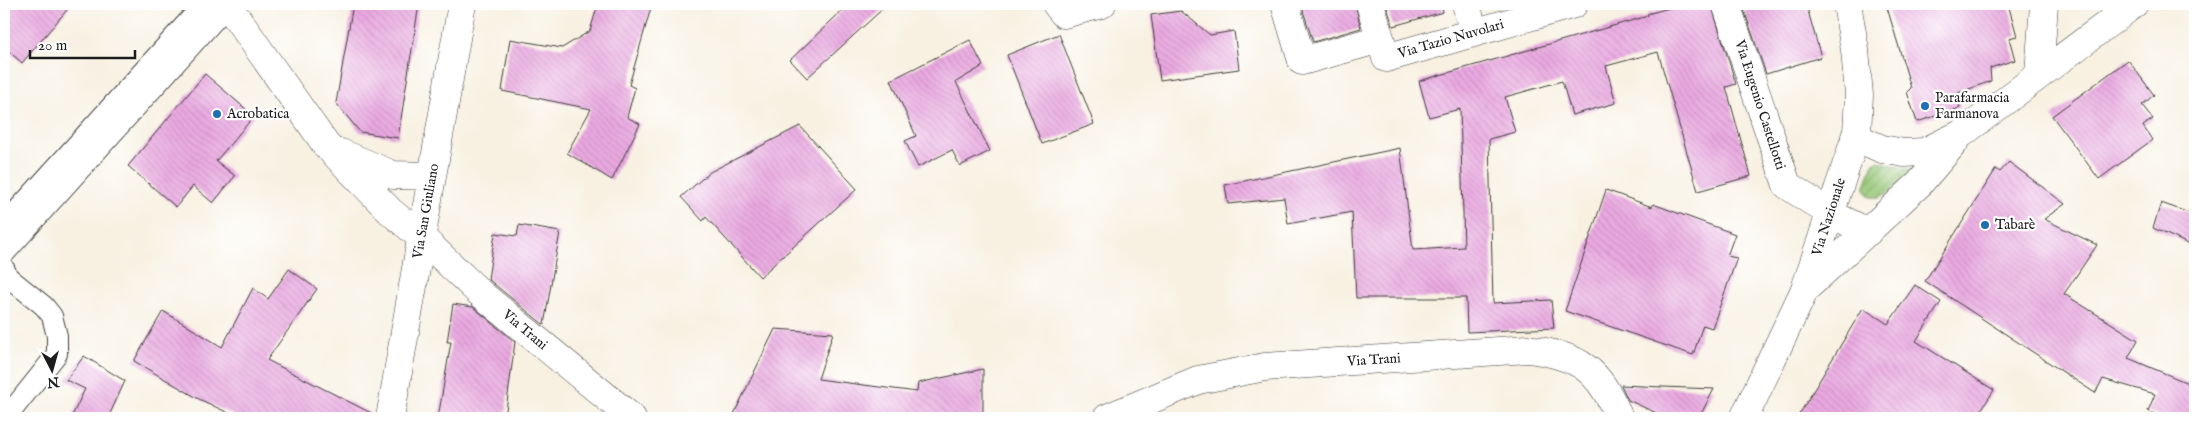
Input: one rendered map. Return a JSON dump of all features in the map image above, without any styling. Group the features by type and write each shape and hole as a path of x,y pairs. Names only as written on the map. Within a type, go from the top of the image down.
{"street":[{"name":"Via San Giuliano","path":"390,418 462,4"},
{"path":"1056,4 1064,14 1102,4"},
{"name":"Via Tazio Nuvolari","path":"1285,4 1302,61 1474,33 1574,4"},
{"path":"1370,4 1383,49"},
{"path":"1466,4 1474,33"},
{"name":"Via Eugenio Castellotti","path":"1726,4 1786,185 1831,214 1868,232"},
{"name":"Via Nazionale","path":"1744,418 1805,289 1855,137 1859,95 1855,50 1847,4"},
{"path":"2039,74 2044,4"},
{"path":"1855,137 1882,149 1904,153 1924,152 1961,134 2134,4"},
{"name":"Via Trani","path":"219,5 326,145 390,212 422,237 480,293 632,418"},
{"path":"1805,289 1919,184 1961,134"},
{"path":"326,145 359,162 393,175 432,176"},
{"name":"Via Trani","path":"1107,418 1198,380 1265,367 1528,349 1557,353 1581,364 1599,380 1613,402 1619,418"}],"lane":[{"path":"4,225 219,5"},
{"path":"4,254 219,5"},
{"path":"4,268 8,277 44,306 52,316 57,336 57,354 6,418"}],"green space":[{"path":"1878,161 1909,169 1910,173 1887,194 1870,197 1864,189 1873,163"}],"building":[{"path":"4,4 72,4 22,63 4,47"},
{"path":"353,4 419,4 398,138 360,132 336,103"},
{"path":"598,4 652,4 629,85 635,88 627,117 640,124 612,180 567,153 591,109 502,91 510,39 562,48 590,31"},
{"path":"849,4 888,4 807,78 790,60"},
{"path":"1301,4 1355,4 1361,28 1313,42"},
{"path":"1386,4 1442,4 1443,12 1393,26"},
{"path":"1684,4 1711,4 1736,84 1726,87 1751,176 1698,191 1658,52 1606,66 1616,103 1572,115 1562,81 1505,97 1515,132 1489,139 1493,303 1551,300 1554,328 1467,332 1466,298 1356,298 1352,212 1288,224 1284,198 1228,204 1225,185 1400,148 1413,250 1464,247 1460,109 1429,117 1419,81"},
{"path":"1742,4 1806,4 1821,57 1766,74"},
{"path":"1886,4 2008,4 2017,36 2009,38 2015,60 1990,68 1991,81 1958,93 1960,108 1917,122 1907,92 1911,88"},
{"path":"1181,11 1210,35 1234,31 1239,69 1160,80 1151,15"},
{"path":"1059,34 1094,124 1042,144 1007,55"},
{"path":"970,40 983,66 956,82 990,151 960,166 952,150 918,167 905,141 916,136 891,80"},
{"path":"2128,60 2154,95 2142,105 2153,119 2143,126 2152,140 2099,179 2052,116"},
{"path":"205,74 254,116 216,161 235,176 213,203 193,186 176,207 128,166"},
{"path":"800,126 857,189 760,277 706,217 703,221 681,197 710,172"},
{"path":"2009,162 2065,204 2044,219 2097,245 2064,294 2138,340 2128,358 2195,386 2195,401 2188,418 2165,418 2148,411 2155,394 2103,379 2095,393 1925,281 1996,169 2000,172"},
{"path":"1606,190 1652,207 1653,204 1735,234 1727,256 1737,258 1712,328 1703,325 1693,355 1565,311"},
{"path":"2161,203 2195,215 2195,247 2153,228"},
{"path":"519,225 560,232 544,325 488,279 495,233 517,236"},
{"path":"289,269 317,289 267,360 375,415 375,418 239,418 199,399 134,361 163,311 222,347 253,288 268,299"},
{"path":"1915,285 1941,302 1916,341 1994,390 1976,418 1797,418 1863,308 1888,324"},
{"path":"453,304 473,307 515,342 505,418 438,418 451,342 447,342"},
{"path":"775,329 833,333 818,379 917,392 918,383 983,369 983,418 759,418 734,414"},
{"path":"84,356 125,381 108,418 71,418 85,389 66,380"},
{"path":"1621,385 1714,389 1699,418 1667,418 1628,400"}],"place":[{"name":"Parafarmacia Farmanova","path":"1925,106"},
{"name":"Acrobatica","path":"217,114"},
{"name":"Tabarè","path":"1985,225"}]}
